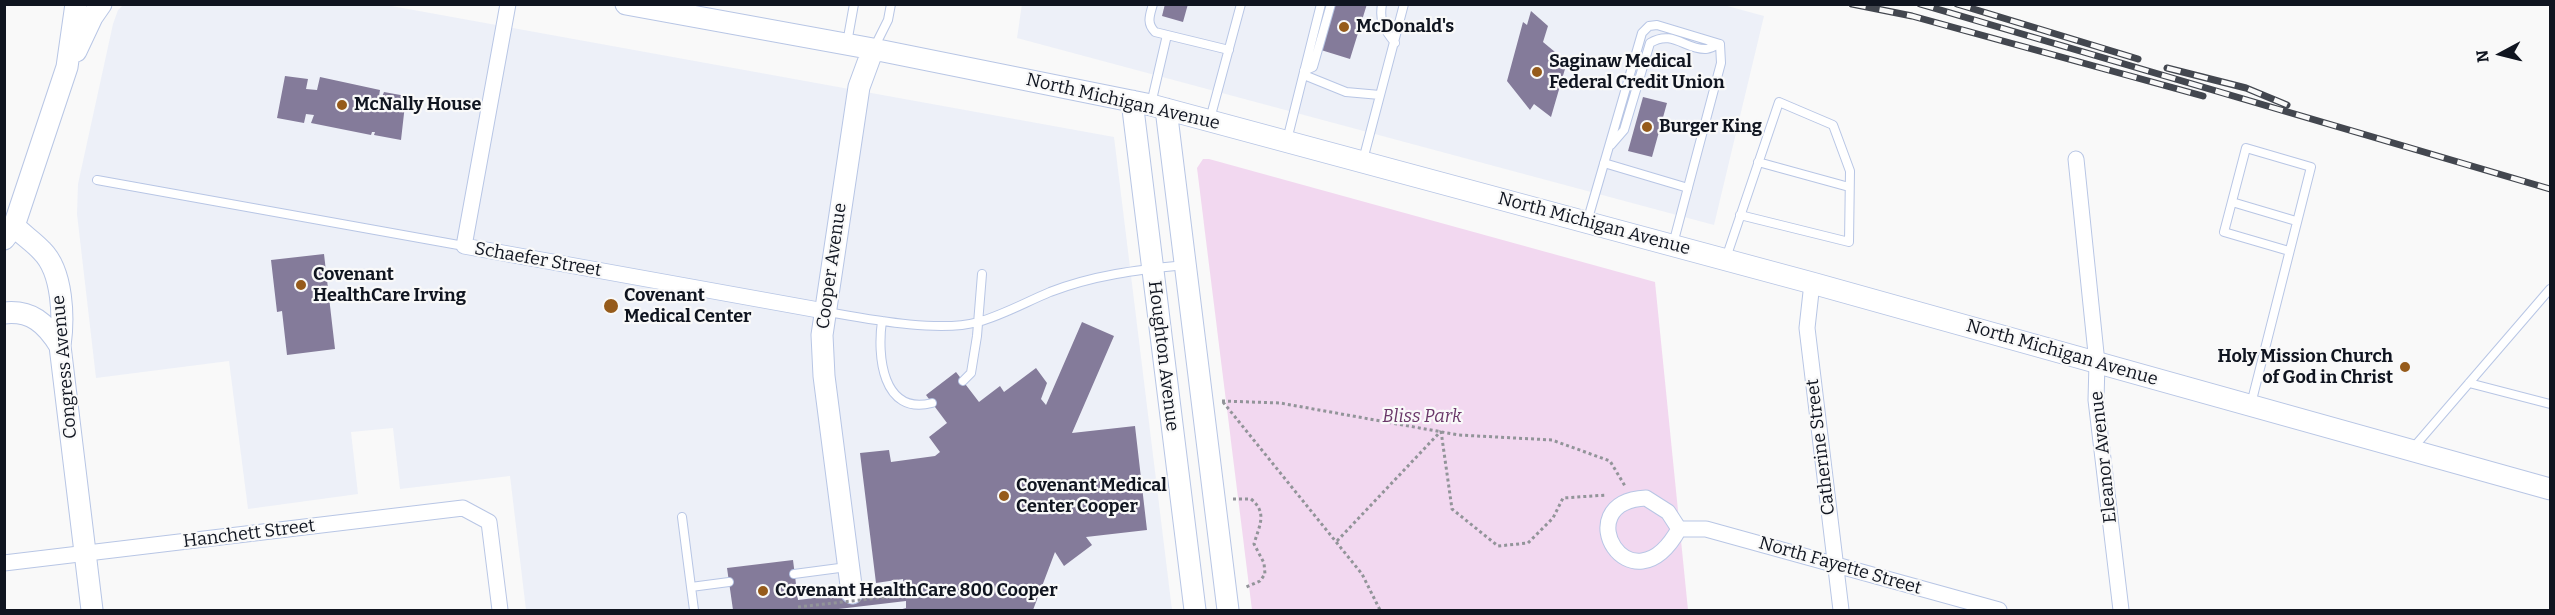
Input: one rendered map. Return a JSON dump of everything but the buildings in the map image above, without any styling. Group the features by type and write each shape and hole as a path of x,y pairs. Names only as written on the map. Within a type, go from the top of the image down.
{"main road":[{"name":"Congress Avenue","path":"76,4 67,67 9,233 44,252 58,280 63,327 60,346 92,610"},
{"path":"67,67 101,4"},
{"name":"North Michigan Avenue","path":"626,4 685,10 1150,105 1812,283 2550,489"},
{"name":"Cooper Avenue","path":"853,604 824,376 822,335 859,87 873,49"},
{"name":"Houghton Avenue","path":"1150,105 1185,265 1228,610"},
{"name":"Houghton Avenue","path":"1150,105 1153,268 1195,610"},
{"path":"4,313 21,311 49,328 60,346"}],"street":[{"path":"464,246 508,4"},
{"name":"Eleanor Avenue","path":"2076,159 2097,363 2096,400 2121,610"},
{"name":"Schaefer Street","path":"464,246 824,311"},
{"name":"Catherine Street","path":"1812,283 1807,328 1840,610"},
{"path":"1646,498 1668,512 1679,529 1671,544 1652,563 1630,565 1618,558 1612,548 1609,522 1612,511 1621,503 1646,498"},
{"name":"Hanchett Street","path":"4,563 463,508 489,522 500,610"},
{"name":"North Fayette Street","path":"1679,529 1706,529 1999,610"}],"lane":[{"path":"847,44 854,4"},
{"path":"873,49 888,20 891,4"},
{"path":"1153,4 1149,20 1150,27 1155,32 1229,51"},
{"path":"1210,121 1242,4"},
{"path":"1286,141 1321,4"},
{"path":"1304,73 1313,67 1331,4"},
{"path":"1382,4 1380,17 1382,25 1395,43"},
{"path":"1363,162 1404,4"},
{"path":"1587,222 1642,33 1649,26 1657,25 1720,44"},
{"path":"1150,105 1167,35"},
{"path":"1608,148 1624,130 1650,43 1659,38 1668,38 1706,49 1720,44"},
{"path":"1673,245 1721,63 1720,44"},
{"path":"1304,73 1346,92 1380,95"},
{"path":"1725,260 1740,215 1758,162 1779,102 1833,125 1850,171 1849,242 1740,215"},
{"path":"2251,405 2311,167 2246,148 2224,232 2289,251"},
{"path":"1758,162 1850,187"},
{"path":"1604,164 1688,188"},
{"path":"96,180 464,246"},
{"path":"2232,202 2296,221"},
{"path":"824,311 882,321 940,325 977,323 1087,279 1109,273 1185,265"},
{"path":"963,381 971,373 982,274"},
{"path":"2412,449 2550,289"},
{"path":"882,321 879,341 882,370 889,388 899,398 910,404 932,403"},
{"path":"2469,383 2550,404"},
{"path":"682,517 694,610"},
{"path":"794,574 849,567"},
{"path":"691,587 729,582"}],"path":[{"path":"1380,610 1362,574 1222,400 1280,403 1441,431 1552,440 1610,460 1629,493"},
{"path":"1441,431 1452,509 1498,546 1528,543 1553,518 1563,498 1607,495"},
{"path":"1336,541 1441,431"},
{"path":"1233,499 1251,499 1259,506 1262,518 1254,544 1264,563 1265,574 1260,581 1244,588"},
{"path":"798,607 905,595"}],"shaded area":[{"path":"1022,4 1720,4 1764,16 1714,225 1017,38"},
{"name":"Covenant Medical Center","path":"123,5 386,5 1114,137 1172,610 526,610 510,476 400,489 393,428 351,432 358,494 248,509 229,361 96,378 77,214 78,184 113,24 118,10"}],"green space":[{"name":"Bliss Park","path":"1203,159 1655,282 1688,610 1252,610 1197,168"}],"railway":[{"path":"1852,4 1912,16 2203,96"},
{"path":"1920,4 2550,189"},
{"path":"1957,4 2138,59"},
{"path":"2167,68 2246,88 2287,105"}],"place":[{"name":"McDonald's","path":"1344,27"},
{"name":"Saginaw Medical Federal Credit Union","path":"1537,72"},
{"name":"McNally House","path":"342,105"},
{"name":"Burger King","path":"1647,127"},
{"name":"Covenant HealthCare Irving","path":"301,285"},
{"name":"Covenant Medical Center","path":"611,306"},
{"name":"Holy Mission Church of God in Christ","path":"2405,367"},
{"name":"Covenant Medical Center Cooper","path":"1004,496"},
{"name":"Covenant HealthCare 800 Cooper","path":"763,591"}]}
